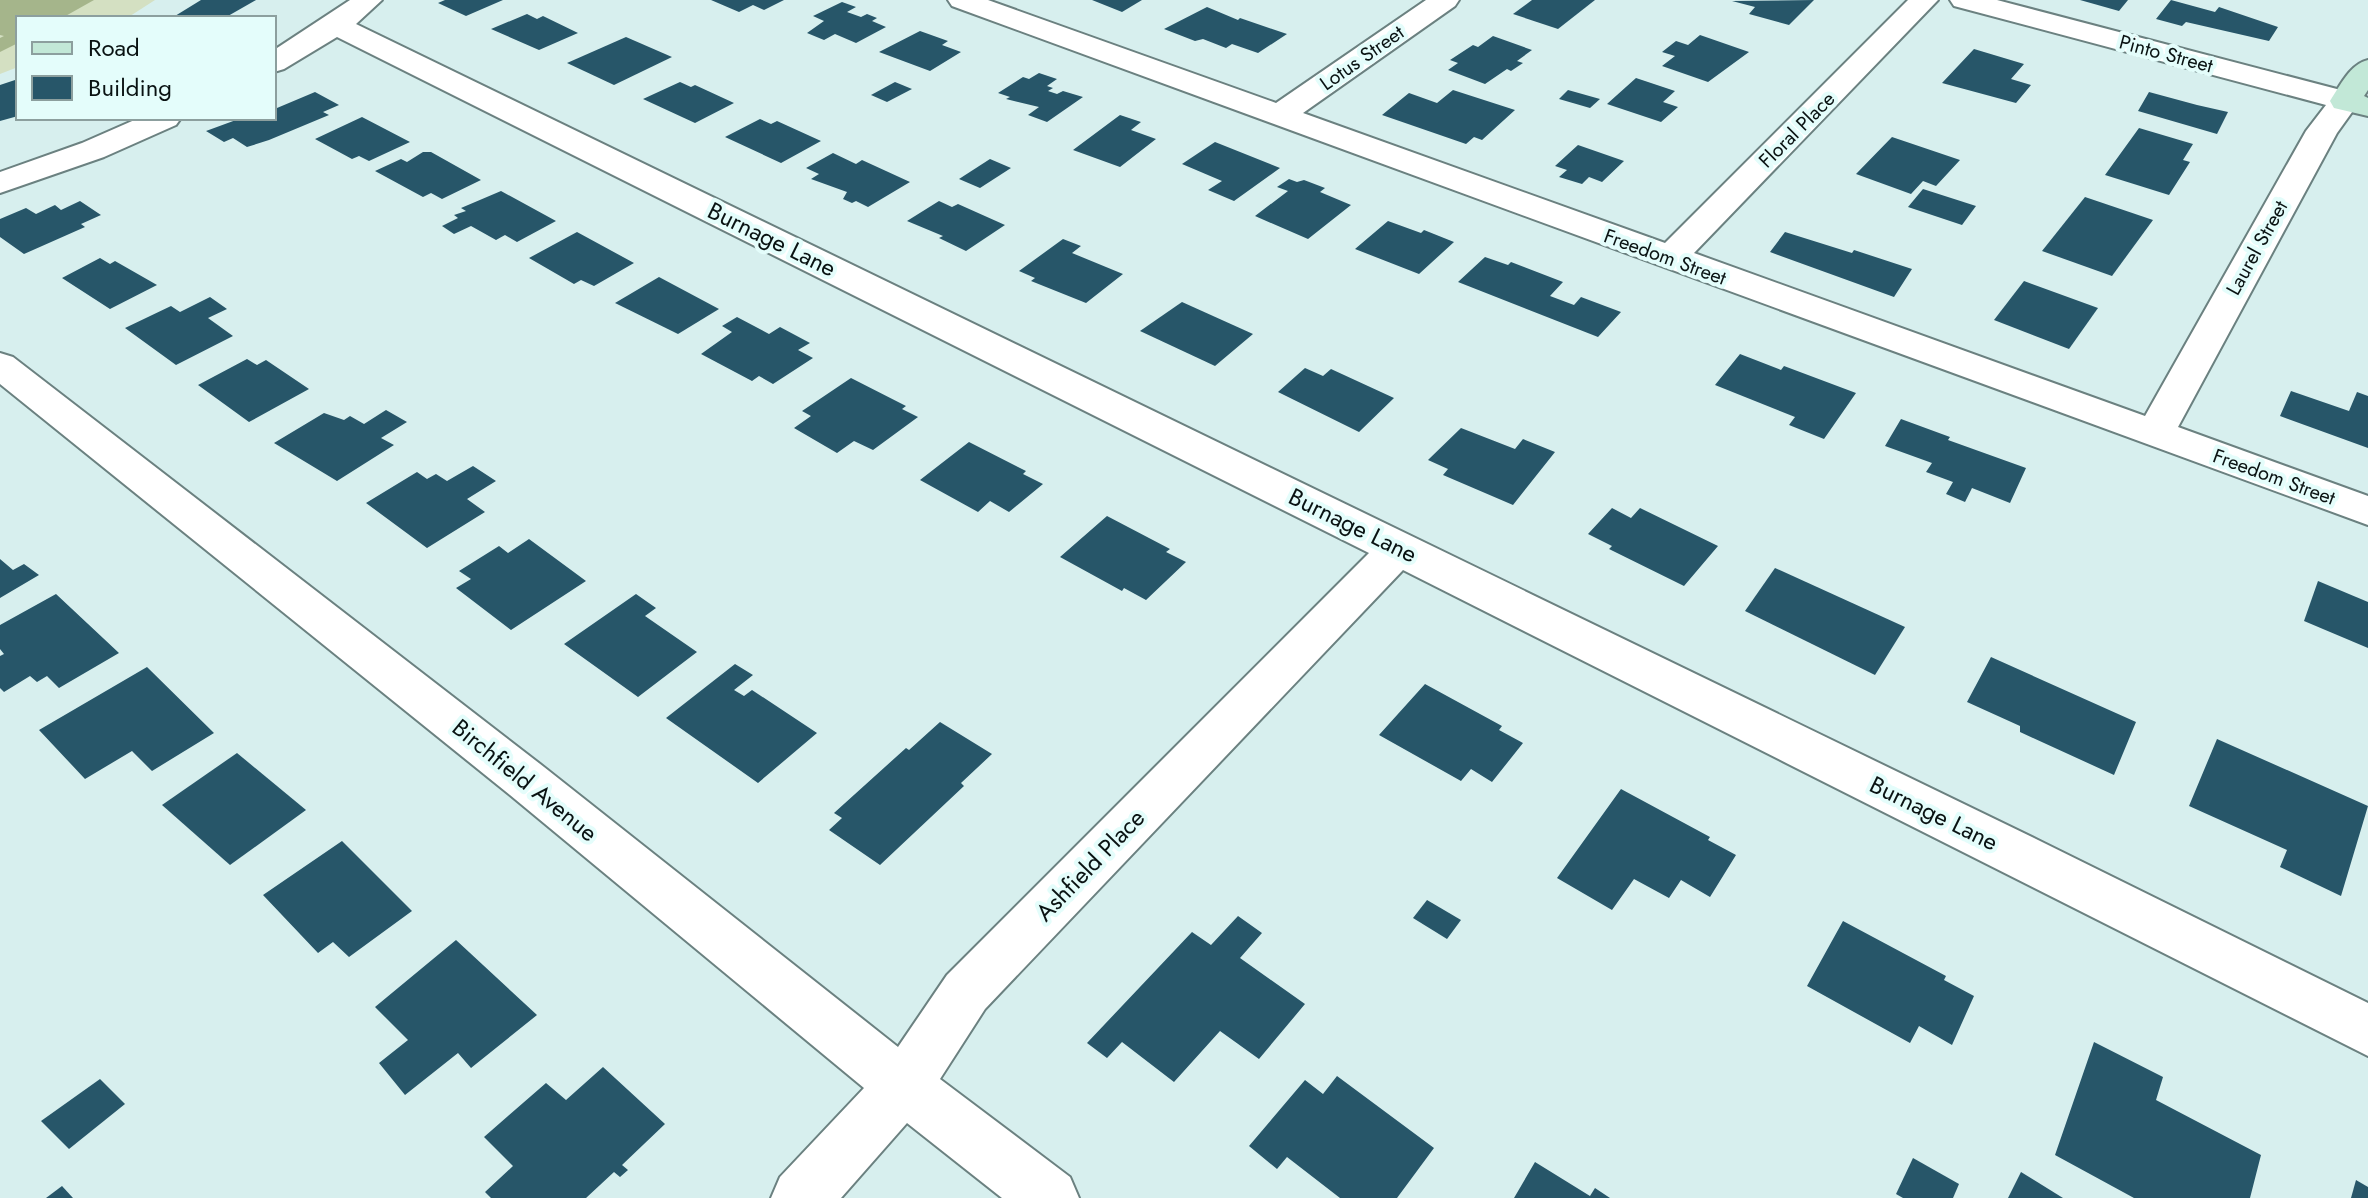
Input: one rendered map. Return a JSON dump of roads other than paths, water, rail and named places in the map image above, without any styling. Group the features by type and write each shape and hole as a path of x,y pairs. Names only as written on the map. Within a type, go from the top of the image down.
{"street":[{"name":"Lotus Street","path":"1280,115 1445,0"},
{"name":"Floral Place","path":"1669,259 1924,0"},
{"name":"Pinto Street","path":"1964,0 2357,104"},
{"name":"Freedom Street","path":"973,1 1669,259 2368,511"},
{"path":"276,62 352,12"},
{"name":"Burnage Lane","path":"352,12 1399,548 2368,1031"},
{"name":"Laurel Street","path":"2155,433 2322,131 2357,104 2368,69"},
{"path":"0,183 93,150 160,120"},
{"name":"Birchfield Avenue","path":"0,365 515,772 904,1086 1049,1198"},
{"name":"Ashfield Place","path":"801,1198 904,1086 966,992 1399,548"}]}
